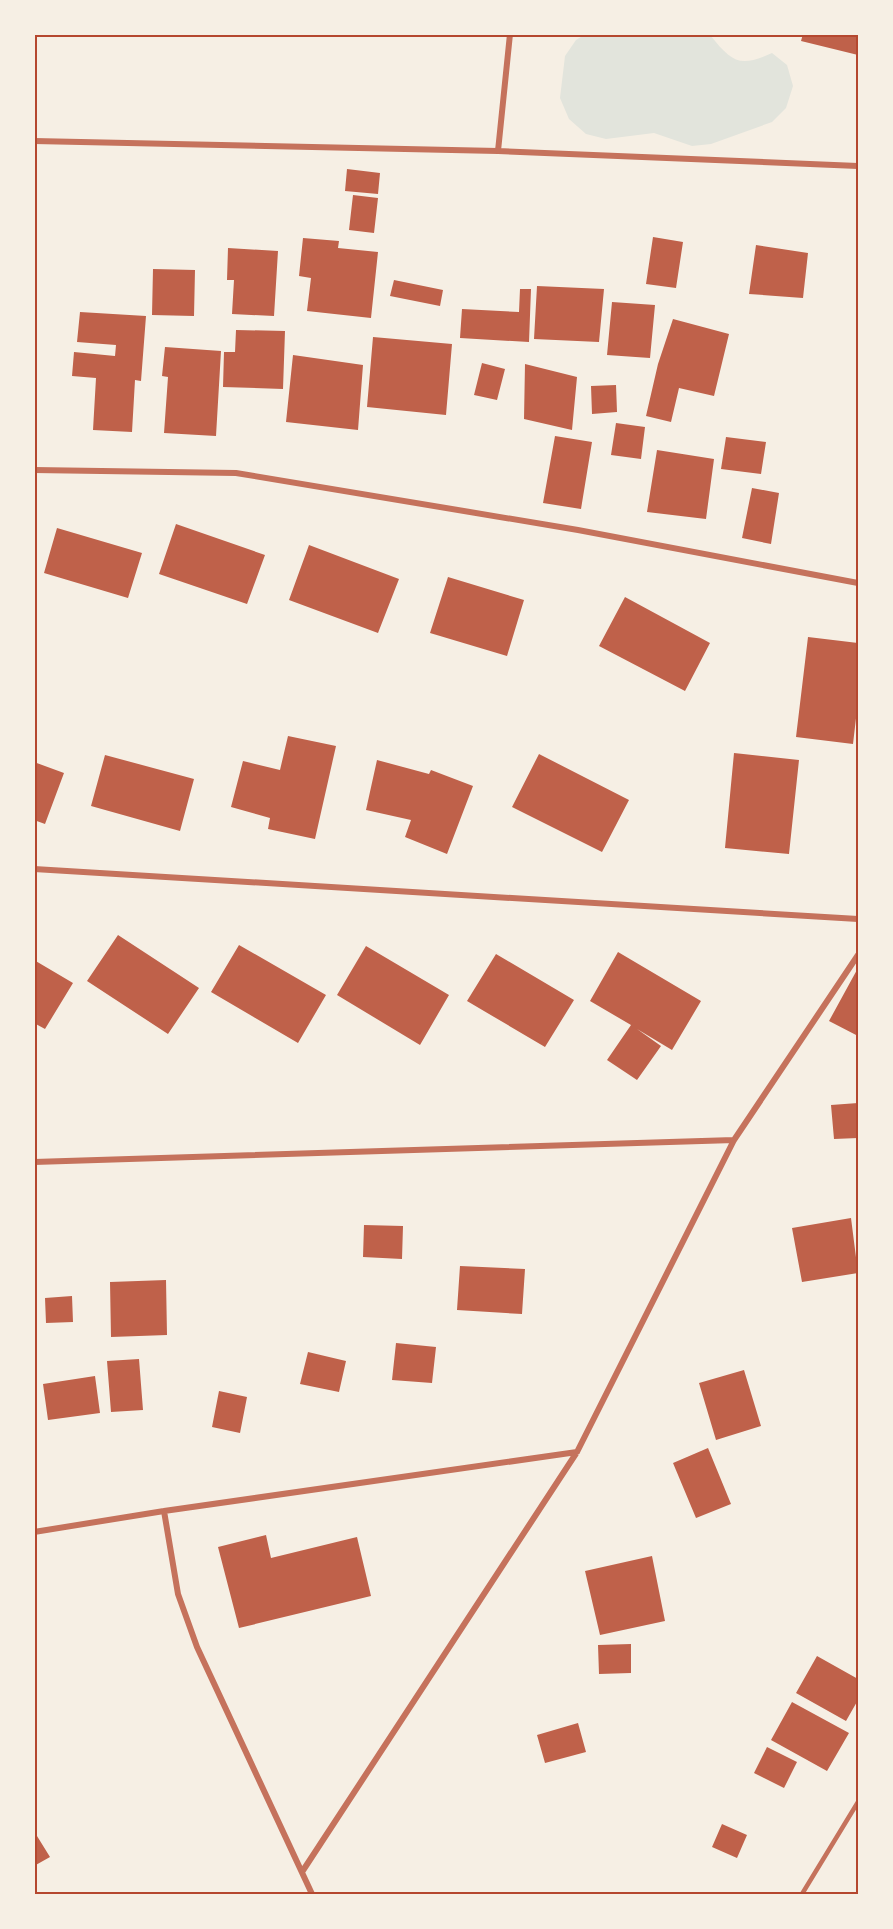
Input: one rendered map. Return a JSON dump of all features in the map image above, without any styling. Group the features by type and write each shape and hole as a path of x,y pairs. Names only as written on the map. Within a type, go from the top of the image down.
{"street":[{"path":"498,151 510,34"},
{"path":"34,141 498,151 858,166"},
{"path":"34,470 236,473 578,530 858,583"},
{"path":"34,869 858,919"},
{"path":"302,1872 577,1452 734,1140 858,955"},
{"path":"34,1162 734,1140"},
{"path":"34,1532 164,1511 577,1452"},
{"path":"164,1511 178,1593 197,1647 312,1894"}],"lane":[{"path":"802,1894 858,1802"}],"shaded area":[{"path":"584,35 710,35 724,51 737,60 761,58 772,53 787,65 793,86 786,108 772,122 711,144 692,146 654,133 606,139 586,134 569,119 560,98 565,56 576,40"}],"building":[{"path":"803,34 858,34 858,55 801,41"},
{"path":"347,169 380,173 378,194 345,191"},
{"path":"353,195 378,198 374,233 349,230"},
{"path":"653,237 683,242 676,288 646,284"},
{"path":"303,238 339,241 338,248 378,252 371,318 307,311 311,278 299,276"},
{"path":"756,245 808,253 803,298 749,294"},
{"path":"228,248 278,251 274,316 232,314 234,280 227,280"},
{"path":"153,269 195,270 194,316 152,315"},
{"path":"394,280 443,290 440,306 390,296"},
{"path":"537,286 604,289 599,342 534,339"},
{"path":"520,289 531,289 529,342 460,338 462,309 519,312"},
{"path":"612,302 655,305 650,358 607,355"},
{"path":"80,312 146,316 141,381 135,380 132,432 93,430 96,378 72,376 74,352 115,356 116,345 77,342"},
{"path":"673,319 729,334 714,396 679,388 671,422 646,416 658,364"},
{"path":"236,330 285,331 283,389 223,387 224,352 235,352"},
{"path":"373,337 452,344 446,415 367,407"},
{"path":"165,347 221,351 216,436 164,433 168,377 162,376"},
{"path":"293,355 363,365 358,430 286,422"},
{"path":"482,363 505,369 497,400 474,395"},
{"path":"525,364 577,377 572,430 524,419"},
{"path":"616,385 617,412 592,414 591,386"},
{"path":"616,423 645,427 641,459 611,455"},
{"path":"555,436 592,442 581,509 543,503"},
{"path":"726,437 766,442 761,474 721,469"},
{"path":"657,450 714,459 706,519 647,512"},
{"path":"752,488 779,493 771,544 742,538"},
{"path":"176,524 265,555 247,604 159,574"},
{"path":"57,528 142,553 128,598 44,573"},
{"path":"309,545 399,579 378,633 289,600"},
{"path":"448,577 524,600 507,656 430,633"},
{"path":"625,597 710,643 685,691 599,646"},
{"path":"808,637 858,643 858,701 853,744 796,737"},
{"path":"288,736 336,746 315,839 268,829 270,818 231,807 243,761 280,770"},
{"path":"734,753 799,760 789,854 725,848"},
{"path":"539,754 629,800 602,852 512,807"},
{"path":"105,755 194,779 180,831 91,806"},
{"path":"377,760 429,774 431,770 473,786 447,854 405,837 411,820 366,810"},
{"path":"34,762 64,773 45,824 34,820"},
{"path":"118,935 199,988 168,1034 87,981"},
{"path":"239,945 326,995 298,1043 211,992"},
{"path":"366,946 449,995 420,1045 337,995"},
{"path":"618,952 701,1001 672,1050 637,1029 661,1046 637,1080 607,1060 631,1025 590,1001"},
{"path":"496,954 574,1000 545,1047 467,1001"},
{"path":"34,960 73,983 45,1029 34,1023"},
{"path":"858,968 858,1036 829,1021"},
{"path":"858,1103 858,1138 834,1139 831,1105"},
{"path":"851,1218 858,1273 802,1282 792,1228"},
{"path":"364,1225 403,1226 402,1259 363,1257"},
{"path":"460,1266 525,1269 522,1314 457,1310"},
{"path":"166,1280 167,1335 111,1337 110,1282"},
{"path":"72,1296 73,1322 46,1323 45,1298"},
{"path":"396,1343 436,1347 432,1383 392,1380"},
{"path":"308,1352 346,1361 339,1392 300,1384"},
{"path":"139,1359 143,1410 111,1412 107,1361"},
{"path":"744,1370 761,1426 716,1440 699,1383"},
{"path":"95,1376 100,1413 48,1420 43,1384"},
{"path":"219,1391 247,1397 240,1433 212,1427"},
{"path":"708,1448 731,1504 696,1518 673,1463"},
{"path":"266,1535 271,1558 357,1537 371,1596 239,1628 218,1547"},
{"path":"652,1556 665,1621 600,1635 585,1571"},
{"path":"631,1644 631,1673 599,1674 598,1645"},
{"path":"817,1656 858,1679 858,1700 846,1721 796,1693"},
{"path":"792,1702 849,1733 827,1771 771,1740"},
{"path":"578,1723 586,1752 545,1763 537,1735"},
{"path":"767,1747 797,1762 784,1788 754,1773"},
{"path":"722,1824 747,1835 737,1858 712,1847"},
{"path":"37,1836 50,1857 34,1866 34,1838"}]}
